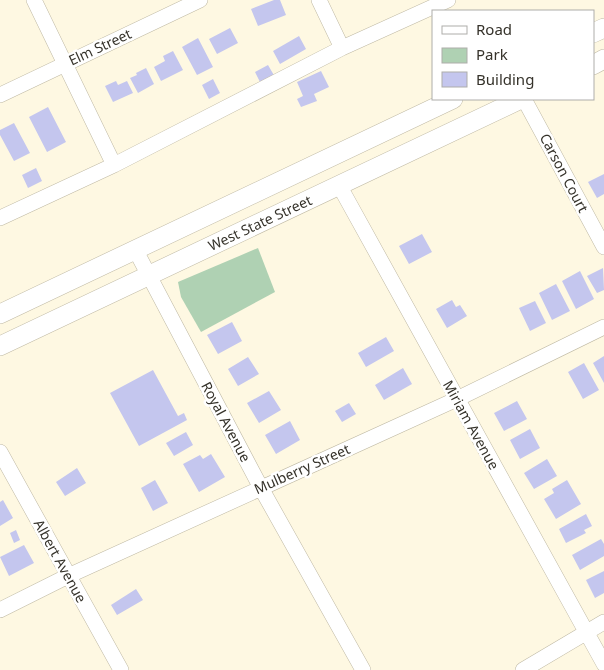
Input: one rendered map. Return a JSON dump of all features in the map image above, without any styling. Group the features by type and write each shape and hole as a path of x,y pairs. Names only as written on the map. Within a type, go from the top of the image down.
{"main road":[{"name":"West State Street","path":"0,314 451,100"},
{"name":"West State Street","path":"0,346 521,100"}],"street":[{"path":"34,0 114,165"},
{"name":"Elm Street","path":"0,94 64,64 181,4 200,0"},
{"path":"320,0 342,48"},
{"path":"0,218 114,165 342,48 448,0"},
{"name":"Carson Court","path":"524,100 604,247"},
{"name":"Miriam Avenue","path":"339,185 604,664"},
{"name":"Royal Avenue","path":"136,251 261,488 363,670"},
{"name":"Mulberry Street","path":"0,610 68,576 456,399 604,327"},
{"name":"Albert Avenue","path":"0,452 121,670"},
{"path":"523,670 604,622"}],"green space":[{"path":"258,248 275,292 201,332 181,297 178,282"}],"building":[{"path":"274,0 280,0 286,15 258,26 251,9"},
{"path":"230,28 238,43 217,54 209,39"},
{"path":"299,36 306,49 280,64 273,51"},
{"path":"198,38 213,67 197,75 182,47"},
{"path":"173,51 183,70 161,81 154,67 165,61 163,56"},
{"path":"268,65 275,77 261,84 255,72"},
{"path":"146,68 154,84 138,93 130,78"},
{"path":"321,71 329,87 314,94 317,101 301,107 297,99 303,96 297,82"},
{"path":"213,79 220,93 209,99 202,85"},
{"path":"116,81 118,85 127,81 133,93 113,102 105,86"},
{"path":"48,107 66,142 47,152 29,117"},
{"path":"14,123 30,153 14,161 0,135 0,130"},
{"path":"36,168 42,181 28,188 22,175"},
{"path":"604,174 604,194 597,198 588,182"},
{"path":"422,234 432,252 409,264 399,246"},
{"path":"603,268 604,290 597,293 587,276"},
{"path":"580,271 594,299 576,309 562,281"},
{"path":"556,284 570,311 552,320 539,293"},
{"path":"452,300 456,307 460,305 467,316 447,328 436,309"},
{"path":"535,301 546,323 530,331 519,308"},
{"path":"232,322 242,341 218,354 207,335"},
{"path":"386,337 394,351 366,367 358,353"},
{"path":"604,356 604,383 593,363"},
{"path":"248,357 259,374 238,386 228,369"},
{"path":"584,363 599,390 583,399 568,372"},
{"path":"403,368 412,384 384,400 375,385"},
{"path":"153,370 178,416 184,413 187,420 139,446 110,393"},
{"path":"269,391 281,410 259,423 247,403"},
{"path":"517,401 527,419 504,431 494,413"},
{"path":"349,403 356,414 342,422 335,411"},
{"path":"290,421 300,440 276,454 265,435"},
{"path":"530,429 540,448 520,459 510,440"},
{"path":"186,432 193,445 174,456 166,443"},
{"path":"211,454 225,477 199,492 183,464 200,455 203,459"},
{"path":"547,459 557,476 534,489 524,473"},
{"path":"77,468 86,483 65,496 56,482"},
{"path":"155,480 168,503 153,511 141,488"},
{"path":"567,480 581,504 556,519 544,499 554,493 552,489"},
{"path":"3,500 13,518 0,526 0,502"},
{"path":"586,514 592,526 584,530 586,533 566,543 559,529"},
{"path":"16,530 20,540 14,543 10,533"},
{"path":"601,539 604,544 604,556 580,570 572,555"},
{"path":"24,545 34,563 9,576 0,557"},
{"path":"604,571 604,593 595,598 586,580"},
{"path":"136,589 143,600 117,615 111,605"}]}
